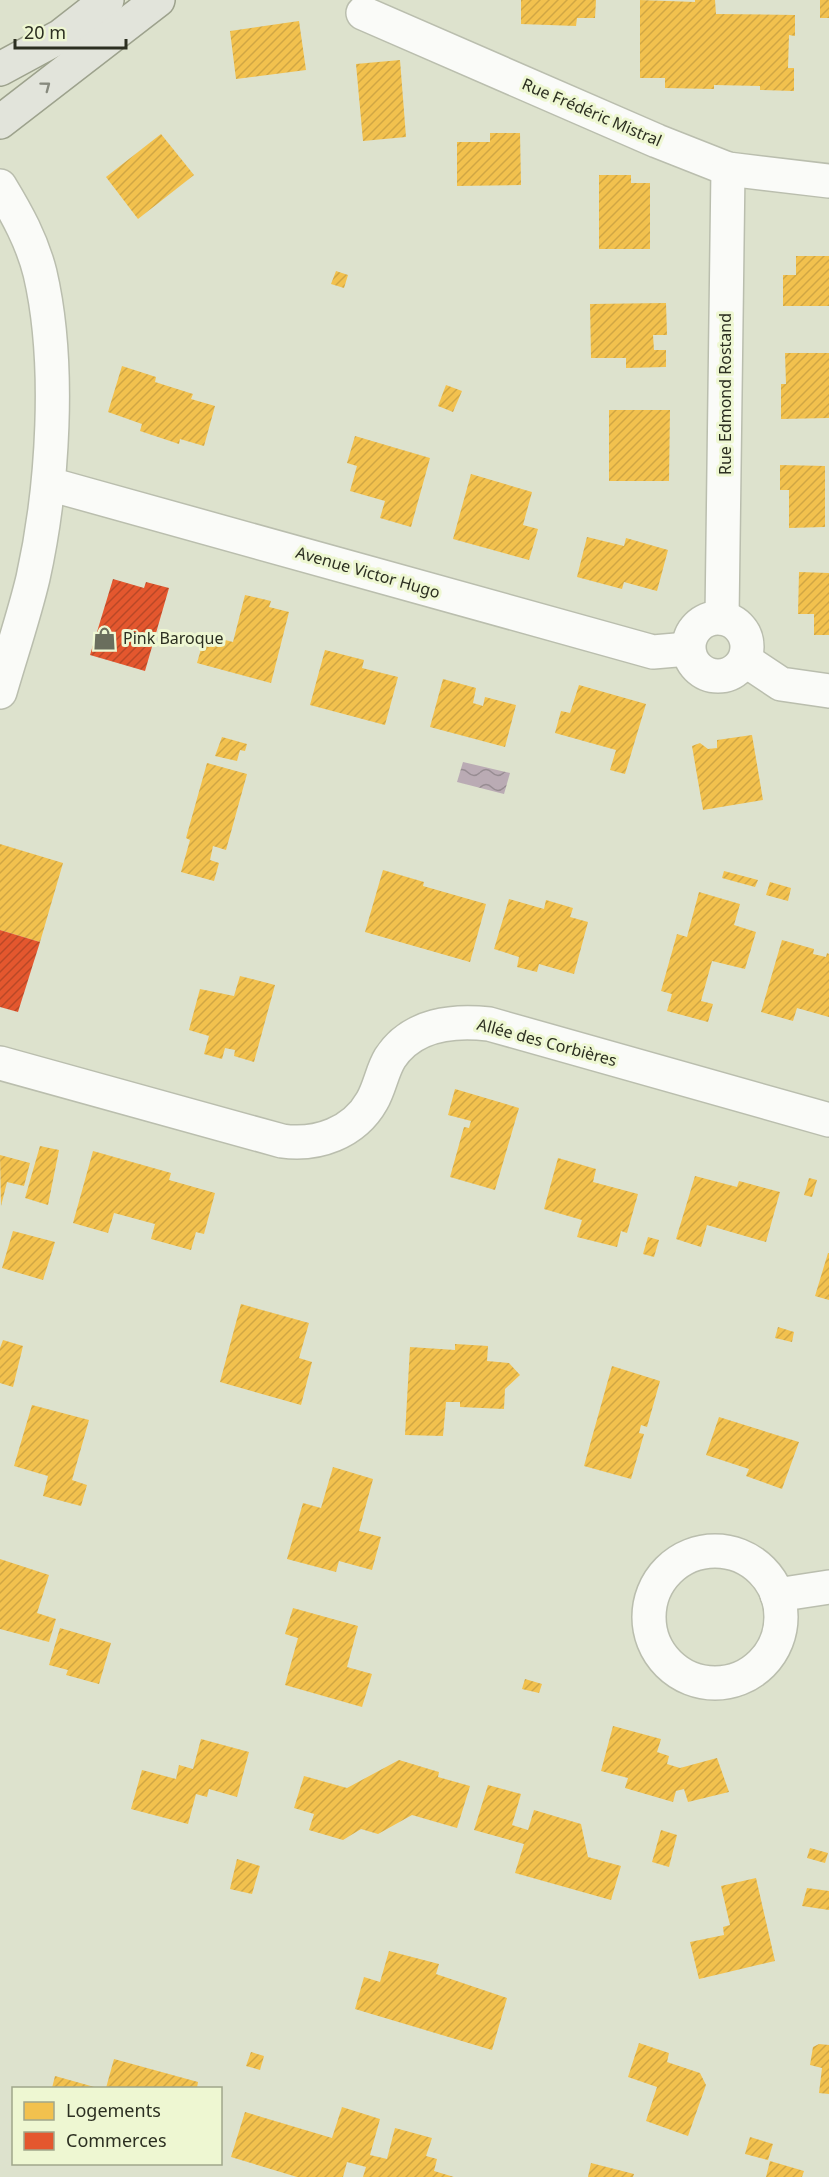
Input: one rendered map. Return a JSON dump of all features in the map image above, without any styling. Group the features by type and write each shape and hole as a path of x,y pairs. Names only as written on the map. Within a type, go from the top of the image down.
{"main road":[{"path":"0,69 61,36 107,0"},
{"path":"0,122 158,0"}],"street":[{"name":"Rue Frédéric Mistral","path":"363,13 657,141 728,169 829,181"},
{"name":"Rue Edmond Rostand","path":"722,618 728,169"},
{"path":"0,186 20,217 40,274 49,338 49,484 33,578 0,692"},
{"name":"Avenue Victor Hugo","path":"49,484 652,652 688,649"},
{"path":"712,618 722,618 740,628 747,639 745,660 736,671 718,677 705,674 696,668 688,649 691,635 697,627 712,618"},
{"path":"745,660 781,684 829,691"},
{"name":"Allée des Corbières","path":"0,1063 282,1141 303,1144 325,1139 347,1128 362,1116 373,1099 391,1057 405,1042 443,1023 465,1021 489,1024 829,1120"},
{"path":"712,1551 740,1555 763,1572 777,1595 781,1614 779,1633 772,1650 752,1670 727,1682 708,1682 689,1678 673,1668 660,1655 652,1638 648,1619 650,1600 658,1583 669,1569 685,1557 712,1551"},
{"path":"777,1595 829,1587"}],"water":[{"path":"463,762 510,773 504,794 457,782"}],"building: Logements":[{"path":"521,0 596,0 595,18 577,18 576,26 521,24"},
{"path":"640,0 695,2 695,0 715,0 716,14 795,15 795,36 789,35 788,68 794,68 794,91 760,90 760,86 714,85 714,89 665,88 665,78 640,78"},
{"path":"820,0 829,0 829,18 820,18"},
{"path":"299,21 306,70 236,79 230,31"},
{"path":"400,60 406,137 363,141 356,64"},
{"path":"490,133 520,133 521,185 457,186 457,142 490,142"},
{"path":"161,134 194,175 138,219 106,177"},
{"path":"599,175 631,175 631,183 650,183 650,249 599,249"},
{"path":"796,256 829,256 829,306 783,306 783,275 796,275"},
{"path":"336,271 348,275 344,288 331,284"},
{"path":"666,303 667,335 653,335 654,350 666,350 666,367 626,368 626,358 591,358 590,304"},
{"path":"785,353 829,353 829,418 781,419 781,384 786,384"},
{"path":"122,366 156,377 155,382 193,394 191,399 215,406 204,446 180,439 179,444 140,431 142,424 108,412"},
{"path":"446,385 462,391 453,412 438,406"},
{"path":"609,410 670,410 669,481 609,481"},
{"path":"355,436 430,458 411,527 380,518 385,501 350,491 357,466 347,463"},
{"path":"780,465 825,466 825,527 789,528 789,490 780,490"},
{"path":"471,474 532,492 523,525 538,529 529,560 453,539"},
{"path":"587,537 624,546 626,538 668,550 657,591 624,582 622,589 577,577"},
{"path":"799,572 829,573 829,635 814,635 814,614 798,614"},
{"path":"245,595 271,601 269,607 289,612 271,683 197,663 205,635 233,642"},
{"path":"325,650 364,660 362,668 398,677 385,725 310,705"},
{"path":"443,679 476,688 473,703 483,706 485,697 516,705 505,747 430,727"},
{"path":"579,685 646,704 625,774 610,770 616,750 555,733 561,711 570,713"},
{"path":"752,735 763,800 703,810 692,746 700,743 708,749 717,748 717,740"},
{"path":"222,737 247,744 245,751 240,750 237,761 215,756"},
{"path":"207,763 247,774 226,850 213,846 210,860 219,863 214,881 181,872 190,840 186,838"},
{"path":"0,844 63,863 40,942 0,930"},
{"path":"383,870 424,882 423,886 486,904 470,962 365,932"},
{"path":"724,871 758,880 755,887 722,878"},
{"path":"770,882 791,888 788,901 766,895"},
{"path":"699,892 740,904 734,925 756,932 745,969 712,961 701,1001 713,1004 708,1022 667,1011 672,994 661,991 677,934 687,937"},
{"path":"509,899 544,909 546,900 573,908 570,917 588,922 574,974 539,964 537,972 517,967 519,957 494,949"},
{"path":"782,940 814,949 813,954 826,957 827,953 829,954 829,1017 797,1008 793,1021 761,1012"},
{"path":"240,976 275,985 254,1062 234,1056 235,1050 225,1048 222,1059 204,1054 209,1036 189,1030 200,989 234,996"},
{"path":"455,1089 519,1108 495,1190 450,1177 464,1127 469,1128 471,1121 448,1115"},
{"path":"40,1146 59,1150 48,1205 25,1198"},
{"path":"93,1151 171,1173 169,1180 215,1193 204,1234 196,1232 191,1250 151,1239 155,1224 114,1213 108,1233 73,1223"},
{"path":"0,1155 30,1163 24,1186 7,1182 1,1206"},
{"path":"558,1158 596,1169 593,1182 638,1194 627,1233 621,1231 617,1247 577,1237 582,1220 544,1209"},
{"path":"695,1176 737,1187 739,1181 780,1192 766,1242 707,1225 701,1247 676,1239"},
{"path":"809,1178 817,1180 812,1197 804,1195"},
{"path":"13,1231 55,1242 43,1280 2,1268"},
{"path":"648,1237 659,1240 654,1257 643,1254"},
{"path":"829,1253 829,1300 815,1296"},
{"path":"241,1304 309,1323 299,1358 312,1362 301,1405 220,1382"},
{"path":"778,1327 794,1332 792,1342 775,1338"},
{"path":"3,1340 23,1346 13,1387 0,1383 0,1348"},
{"path":"455,1344 488,1346 487,1361 509,1363 520,1375 505,1389 504,1409 460,1407 460,1402 446,1402 443,1436 405,1435 410,1347 455,1350"},
{"path":"612,1366 660,1381 647,1427 641,1425 639,1433 644,1434 631,1479 584,1466"},
{"path":"32,1405 89,1420 72,1480 87,1485 81,1506 43,1496 48,1476 14,1466"},
{"path":"719,1417 799,1442 782,1489 746,1476 749,1469 706,1455"},
{"path":"333,1467 373,1479 359,1531 381,1537 372,1570 339,1561 336,1572 287,1559 303,1503 321,1508"},
{"path":"0,1559 49,1575 37,1613 56,1619 49,1642 0,1629"},
{"path":"293,1608 358,1626 347,1667 372,1674 362,1707 285,1685 298,1638 285,1634"},
{"path":"60,1628 111,1643 99,1684 66,1675 68,1670 49,1665"},
{"path":"525,1679 542,1684 539,1693 522,1689"},
{"path":"613,1726 661,1739 657,1752 669,1756 667,1764 680,1768 717,1758 729,1792 688,1802 684,1789 676,1791 673,1802 625,1788 628,1778 601,1771"},
{"path":"201,1739 249,1752 237,1797 209,1789 207,1797 196,1794 188,1824 131,1809 142,1770 176,1779 179,1765 193,1769"},
{"path":"399,1760 439,1772 438,1777 470,1786 457,1828 412,1815 378,1834 361,1829 343,1840 309,1830 314,1814 294,1808 304,1776 347,1788"},
{"path":"488,1785 521,1794 512,1825 528,1830 534,1810 581,1824 588,1857 621,1866 611,1900 515,1873 524,1844 474,1830"},
{"path":"661,1830 677,1835 669,1867 652,1862"},
{"path":"810,1848 828,1853 825,1863 807,1858"},
{"path":"237,1859 260,1866 252,1894 230,1889"},
{"path":"756,1878 775,1961 699,1979 690,1942 724,1935 723,1927 730,1925 721,1886"},
{"path":"807,1888 829,1891 829,1910 802,1906"},
{"path":"389,1951 439,1964 436,1974 507,1998 492,2050 355,2009 364,1977 380,1982"},
{"path":"639,2043 669,2053 667,2062 700,2073 706,2085 688,2136 646,2121 657,2087 628,2077"},
{"path":"819,2044 829,2045 829,2094 819,2093 822,2068 810,2065 813,2047"},
{"path":"251,2052 264,2056 260,2070 246,2066"},
{"path":"114,2059 198,2082 197,2087 106,2087"},
{"path":"55,2076 94,2087 52,2087"},
{"path":"342,2107 380,2119 370,2155 387,2159 395,2128 432,2138 426,2156 437,2159 434,2171 454,2177 363,2177 366,2167 347,2162 343,2177 297,2177 231,2157 245,2112 332,2138"},
{"path":"750,2137 773,2144 768,2160 745,2154"},
{"path":"770,2161 804,2171 802,2177 766,2177"},
{"path":"591,2163 634,2174 633,2177 588,2177"}],"building: Commerces":[{"path":"113,579 144,588 146,582 169,588 145,671 90,655"},
{"path":"0,930 40,942 18,1012 0,1007"}],"place":[{"name":"Pink Baroque","path":"105,638"}]}
